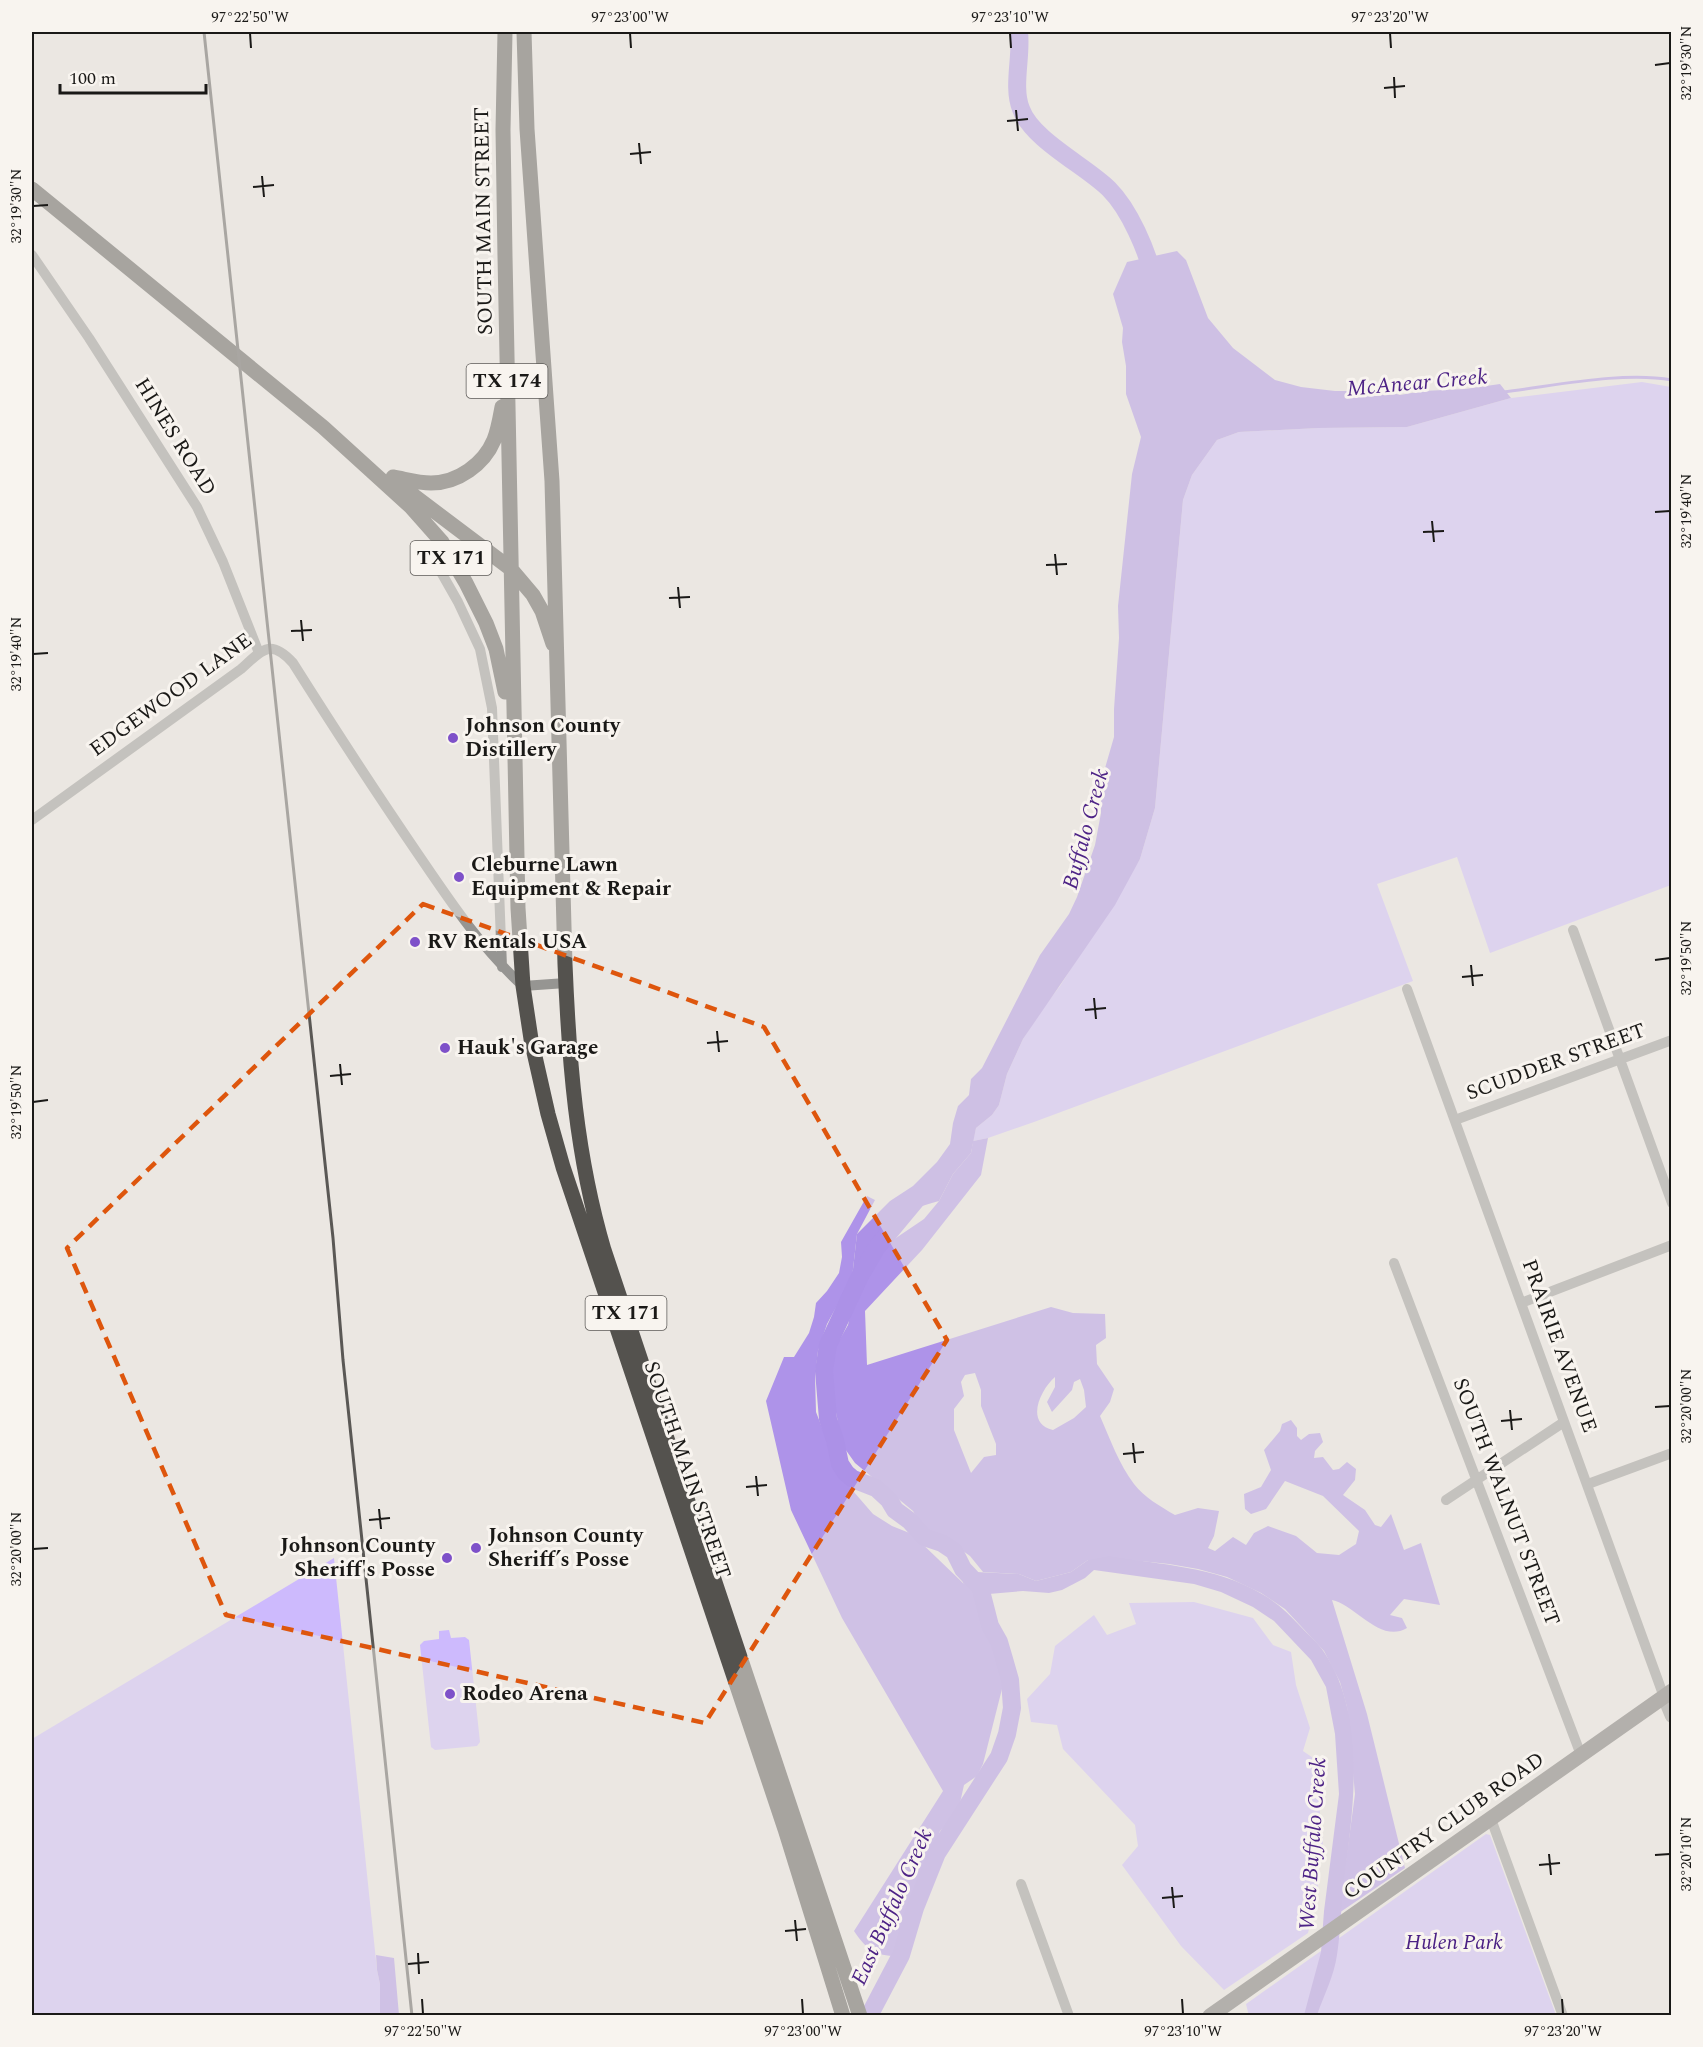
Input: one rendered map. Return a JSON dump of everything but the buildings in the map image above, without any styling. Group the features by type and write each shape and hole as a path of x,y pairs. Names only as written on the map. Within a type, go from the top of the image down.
{"main road":[{"name":"SOUTH MAIN STREET","path":"505,32 503,130 517,890 523,986 531,1038 563,1167 652,1409 860,2016"},
{"name":"SOUTH MAIN STREET","path":"524,32 527,129 552,481 566,983 574,1109 587,1182 604,1250 843,2016"},
{"name":"TX 171","path":"32,189 323,427 404,500 442,542 486,623 499,659 514,730"},
{"path":"388,476 420,483 445,482 462,475 476,465 495,437 507,387"},
{"name":"TX 171","path":"323,427 350,445 511,570 533,595 542,611 558,658"},
{"name":"COUNTRY CLUB ROAD","path":"1210,2016 1668,1694"}],"street":[{"name":"HINES ROAD","path":"32,255 89,338 197,507 224,562 259,653"},
{"path":"422,546 433,558 458,602 480,649 492,708 502,967 523,986 566,983"},
{"name":"EDGEWOOD LANE","path":"32,820 241,669 259,653 270,648 284,653 293,663 463,919 502,967"},
{"path":"1573,930 1671,1203"},
{"name":"PRAIRIE AVENUE","path":"1407,990 1564,1422 1668,1694 1671,1716"},
{"name":"SCUDDER STREET","path":"1455,1120 1671,1040"},
{"path":"1521,1303 1671,1245"},
{"name":"SOUTH WALNUT STREET","path":"1394,1263 1581,1755"},
{"path":"1446,1500 1564,1422"},
{"path":"1588,1484 1671,1454"},
{"path":"1491,1819 1563,2016"},
{"path":"1021,1884 1069,2016"}],"highlighted area":[{"path":"423,904 764,1027 947,1340 705,1723 226,1615 67,1248"}],"green space":[{"path":"1642,382 1671,387 1671,681 1669,680 1672,690 1671,885 1490,953 1457,857 1377,884 1413,981 1034,1122 973,1141 976,1128 992,1115 999,1105 1007,1074 1023,1039 1060,986 1140,859 1155,808 1183,500 1192,475 1217,440 1239,432 1407,427 1511,398"},
{"path":"334,1558 380,1984 380,2015 32,2015 32,1739"},
{"path":"1194,1602 1253,1618 1273,1645 1291,1652 1296,1685 1310,1728 1303,1751 1319,1762 1318,1792 1323,1844 1315,1865 1318,1892 1308,1933 1224,1990 1181,1946 1122,1865 1138,1846 1135,1825 1063,1749 1057,1725 1031,1722 1027,1699 1050,1674 1055,1646 1094,1615 1107,1635 1136,1624 1129,1603"},
{"name":"Rodeo Arena","path":"449,1630 451,1638 465,1637 469,1640 480,1742 477,1746 435,1750 431,1747 420,1645 424,1641 439,1639 439,1631"},
{"name":"Hulen Park","path":"1486,1834 1490,1835 1556,2015 1249,2016 1246,2004"}],"shaded area":[{"path":"1177,251 1186,260 1208,318 1233,348 1275,380 1301,387 1335,391 1353,391 1373,387 1400,395 1500,384 1511,398 1407,427 1239,432 1217,440 1192,475 1183,500 1155,808 1140,859 1115,905 1023,1039 1007,1074 999,1105 992,1115 976,1128 971,1153 953,1174 939,1201 916,1208 899,1217 881,1242 867,1281 852,1278 857,1234 890,1201 913,1186 937,1162 950,1144 958,1106 969,1095 971,1079 982,1068 1040,955 1069,914 1095,845 1101,813 1101,782 1114,737 1119,638 1118,606 1132,474 1141,437 1126,394 1123,328 1113,294 1127,262"},
{"path":"988,1138 981,1175 922,1250 865,1311 867,1365 1051,1307 1073,1313 1105,1314 1106,1338 1096,1345 1097,1364 1114,1389 1110,1402 1100,1416 1111,1442 1134,1484 1159,1505 1175,1515 1198,1508 1219,1511 1214,1536 1208,1548 1215,1551 1233,1537 1246,1545 1254,1533 1268,1526 1296,1536 1317,1553 1339,1555 1356,1544 1359,1531 1323,1496 1285,1481 1266,1509 1251,1514 1245,1509 1244,1494 1261,1487 1271,1470 1264,1450 1280,1431 1282,1424 1291,1420 1301,1440 1309,1434 1320,1433 1323,1442 1315,1451 1314,1458 1323,1457 1333,1470 1339,1469 1347,1462 1356,1469 1355,1480 1343,1495 1365,1510 1375,1525 1381,1527 1391,1514 1404,1550 1421,1543 1440,1605 1404,1599 1390,1615 1402,1618 1407,1628 1397,1632 1387,1631 1368,1622 1341,1603 1332,1600 1367,1714 1405,1868 1339,1913 1355,1794 1347,1707 1340,1682 1324,1651 1285,1609 1261,1593 1227,1577 1169,1564 1088,1560 1071,1572 1036,1581 1019,1574 983,1572 970,1556 949,1541 924,1529 913,1511 855,1463 843,1446 830,1384 836,1346 848,1325 852,1306 890,1242 924,1219 939,1201 953,1174 971,1153 973,1141","holes":["975,1373 981,1390 981,1406 996,1444 996,1455 984,1457 971,1473 954,1430 954,1409 964,1396 961,1382 965,1375","1055,1377 1055,1387 1047,1402 1052,1412 1072,1390 1074,1382 1080,1379 1086,1407 1074,1418 1053,1430 1044,1426 1037,1413 1041,1397"]},
{"path":"867,1196 875,1200 857,1234 852,1278 827,1324 818,1351 815,1376 816,1412 841,1477 873,1514 892,1526 912,1534 963,1583 973,1587 978,1608 991,1639 1004,1681 983,1764 977,1776 964,1785 960,1803 952,1820 940,1831 911,1902 907,1923 893,1956 880,1954 870,1949 854,1931 943,1791 842,1618 791,1510 766,1401 784,1357 794,1357 809,1333 816,1303 839,1273 842,1257 841,1242"},
{"path":"1109,1556 1207,1572 1262,1594 1284,1610 1317,1643 1337,1677 1346,1703 1351,1731 1354,1760 1353,1789 1336,1963 1317,2015 1304,2015 1321,1952 1339,1794 1335,1734 1326,1687 1311,1660 1274,1621 1253,1607 1221,1592 1194,1584 1094,1570 1085,1578 1062,1590 1049,1593 1023,1591 989,1594 963,1583 967,1574 976,1572 1019,1574 1036,1581 1071,1572 1088,1560"},
{"path":"376,1955 394,1958 399,2015 380,2015 380,1984"}],"waterway":[{"name":"Buffalo Creek","path":"1019,32 1017,91 1021,109 1027,120 1048,142 1099,180 1117,198 1137,231 1154,279"},
{"name":"McAnear Creek","path":"1503,392 1610,378 1672,380"},
{"name":"Buffalo Creek","path":"869,2016 901,1955 915,1908 937,1853 999,1757 1007,1734 1012,1708 1010,1680 999,1642 990,1626 980,1587 963,1569 954,1551 942,1543 924,1537 910,1521 895,1510 889,1500 876,1488 853,1479 846,1473 840,1464 828,1419 824,1371 828,1345 860,1276 877,1247 921,1194"}],"railway":[{"path":"204,32 333,1238 343,1360 412,2016"}],"place":[{"name":"Johnson County Distillery","path":"453,738"},
{"name":"Cleburne Lawn Equipment & Repair","path":"459,877"},
{"name":"RV Rentals USA","path":"415,942"},
{"name":"Hauk's Garage","path":"445,1048"},
{"name":"Johnson County Sheriff’s Posse","path":"476,1548"},
{"name":"Johnson County Sheriff's Posse","path":"447,1558"},
{"name":"Rodeo Arena","path":"450,1694"}],"water label":[{"name":"West Buffalo Creek","path":"1313,1844"},
{"name":"East Buffalo Creek","path":"892,1907"}]}
